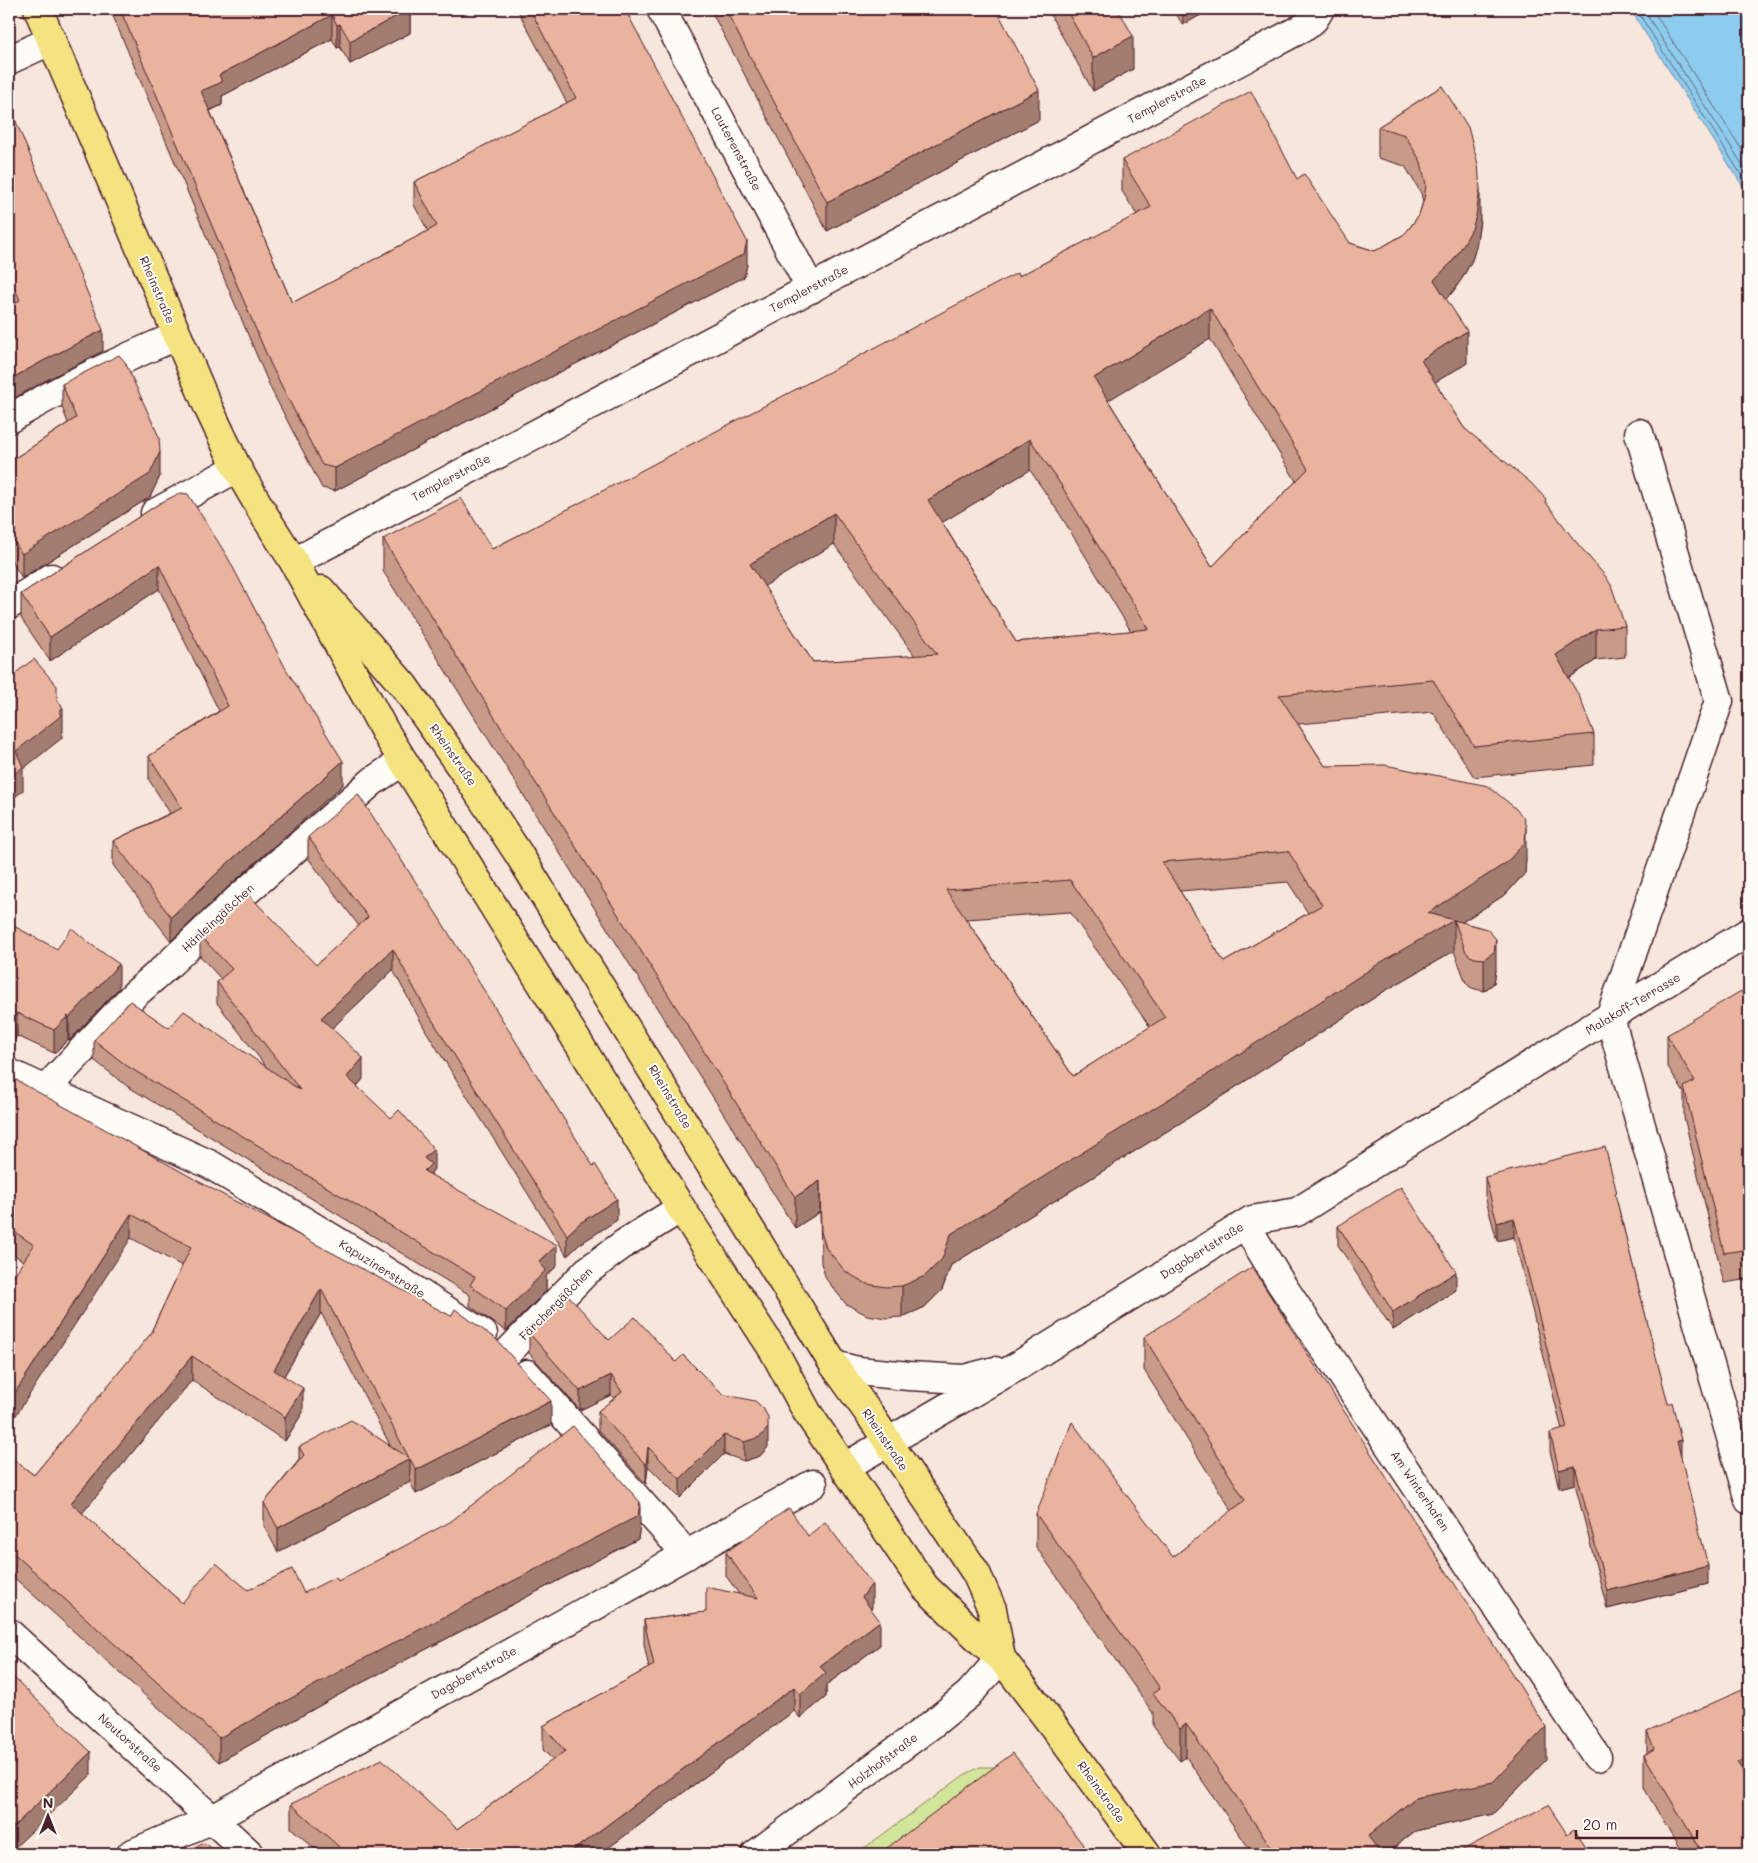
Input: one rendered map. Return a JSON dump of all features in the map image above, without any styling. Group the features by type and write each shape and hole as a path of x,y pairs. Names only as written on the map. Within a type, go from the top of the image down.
{"main road":[{"name":"Rheinstraße","path":"38,9 177,336 237,468 294,562 384,730 681,1208 774,1351 807,1412 925,1587 1001,1658 1057,1731 1146,1854"},
{"name":"Rheinstraße","path":"294,562 355,628 404,686 518,852 834,1365 976,1574 992,1609 1001,1658"}],"street":[{"name":"Lauterenstraße","path":"661,9 811,289"},
{"name":"Templerstraße","path":"294,562 1306,26 1314,19 1320,9"},
{"path":"9,60 52,40"},
{"path":"9,419 48,395 127,357 177,336"},
{"path":"1639,433 1719,701 1610,1018 1749,1500"},
{"path":"135,525 237,468"},
{"path":"9,605 68,568"},
{"name":"Hänleingäßchen","path":"47,1090 134,995 240,897 366,787 403,761"},
{"name":"Malakoff-Terrasse","path":"1516,1075 1749,932"},
{"name":"Kapuzinerstraße","path":"9,1073 212,1165 470,1324 508,1352 687,1555"},
{"name":"Dagobertstraße","path":"845,1467 1021,1364 1245,1224 1252,1220 1297,1212 1516,1075"},
{"name":"Färchergäßchen","path":"508,1352 587,1271 625,1242 681,1208"},
{"name":"Am Winterhafen","path":"1245,1224 1285,1290 1597,1757"},
{"name":"Dagobertstraße","path":"834,1365 858,1371 964,1379 1021,1364"},
{"name":"Dagobertstraße","path":"131,1854 213,1818 813,1484"},
{"name":"Neutorstraße","path":"9,1633 213,1818 250,1854"},
{"name":"Holzhofstraße","path":"756,1854 910,1741 969,1694 1001,1658"}],"green space":[{"path":"980,1767 1000,1767 912,1854 856,1854 964,1775"}],"water":[{"path":"1630,9 1749,9 1749,196"}],"building":[{"path":"120,9 410,9 350,41 340,24 337,25 332,15 219,75 222,82 201,91 292,303 437,226 414,182 576,98 530,9 625,9 747,241 744,254 335,468 322,465 271,365"},
{"path":"725,9 996,9 1039,90 827,202"},
{"path":"1066,9 1118,9 1133,36 1093,58"},
{"path":"1442,86 1468,127 1478,164 1480,189 1476,216 1472,229 1452,262 1434,280 1467,331 1421,360 1464,428 1530,482 1546,499 1545,501 1572,537 1611,585 1625,626 1596,629 1556,655 1580,698 1594,734 1474,746 1433,680 1279,695 1325,766 1385,765 1488,786 1523,817 1526,827 1525,842 1506,863 1428,913 1454,920 1383,961 1185,1089 951,1234 942,1259 925,1276 902,1286 886,1287 867,1284 846,1272 826,1248 821,1232 820,1181 795,1197 383,539 461,498 492,549 1017,273 1019,276 1151,207 1122,160 1251,91 1297,179 1304,174 1350,243 1375,251 1403,235 1408,230 1419,215 1426,185 1421,162 1405,135 1378,127","holes":["1210,308 1308,469 1212,567 1094,378","1030,439 1061,485 1149,629 1016,642 928,500","834,513 937,654 813,662 750,564","1288,851 1322,905 1224,962 1162,862","1070,880 1165,1017 1073,1076 946,890"]},
{"path":"9,105 103,330 9,380 9,307 20,300 9,275"},
{"path":"119,355 125,362 159,437 160,452 150,474 22,554 9,533 9,462 76,418 62,384"},
{"path":"180,493 188,494 227,556 286,669 343,761 230,861 171,917 113,841 182,808 149,756 228,706 159,565 50,637 21,594 160,503"},
{"path":"34,659 57,686 57,699 63,708 59,711 62,715 16,751 23,767 9,778 9,678"},
{"path":"358,794 438,916 593,1166 595,1164 617,1199 580,1223 567,1235 426,1010 393,949 321,1018 363,1058 347,1077 391,1118 399,1110 434,1149 424,1158 431,1164 424,1171 557,1245 539,1262 546,1270 506,1311 470,1285 475,1277 127,1066 94,1040 130,1001 169,1028 184,1011 300,1090 217,982 232,969 200,936 246,892 316,965 368,917 308,837"},
{"path":"1454,920 1487,929 1496,939 1494,952 1484,959 1475,958 1466,952"},
{"path":"10,924 57,949 72,928 89,943 119,964 69,1018 68,1016 54,1030 17,1013 9,1026"},
{"path":"1741,991 1749,1004 1749,1249 1724,1253 1684,1087 1695,1081 1667,1035"},
{"path":"9,1076 216,1191 451,1316 455,1309 497,1340 551,1401 416,1470 410,1459 278,1528 264,1503 304,1455 299,1447 351,1420 409,1458 321,1289 274,1370 303,1388 285,1417 192,1356 71,1503 182,1603 216,1563 248,1590 292,1569 304,1593 336,1577 338,1581 450,1522 573,1426 640,1502 638,1516 344,1669 219,1738 9,1549 9,1456 34,1475 153,1331 191,1247 131,1214 9,1402 9,1283 34,1245 9,1228"},
{"path":"1605,1147 1668,1404 1672,1402 1681,1440 1677,1441 1708,1566 1607,1591 1575,1466 1559,1470 1550,1433 1567,1428 1514,1218 1497,1223 1485,1177"},
{"path":"1401,1187 1456,1272 1393,1312 1338,1226"},
{"path":"1252,1267 1546,1727 1493,1782 1415,1798 1368,1836 1381,1854 1276,1854 1186,1724 1180,1729 1153,1693 1160,1688 1036,1514 1072,1422 1173,1557 1245,1500 1144,1337"},
{"path":"567,1294 609,1340 635,1317 676,1362 683,1355 722,1394 755,1401 763,1408 768,1417 768,1428 760,1437 744,1442 724,1435 680,1479 648,1447 646,1465 598,1411 622,1392 611,1375 580,1391 529,1333"},
{"path":"789,1508 808,1536 825,1522 872,1584 862,1597 880,1621 820,1666 826,1673 800,1694 794,1687 568,1854 347,1854 291,1804 382,1759 457,1829 565,1751 543,1726 654,1665 644,1620 706,1612 706,1587 758,1598 726,1552"},
{"path":"9,1673 91,1752 9,1831"},
{"path":"1749,1687 1749,1757 1738,1762 1749,1783 1749,1854 1703,1854 1644,1755 1654,1749 1647,1732"},
{"path":"1013,1753 1090,1854 879,1854"},
{"path":"1548,1805 1567,1834 1574,1829 1590,1854 1455,1854"},
{"path":"205,1843 218,1854 178,1854"}]}
